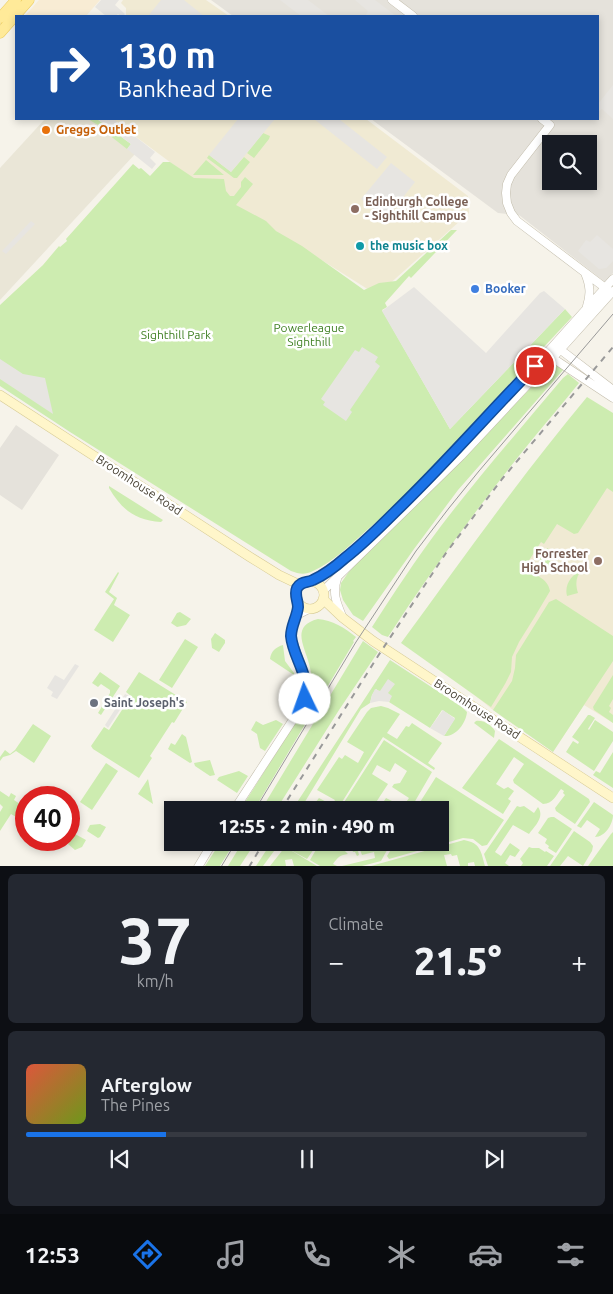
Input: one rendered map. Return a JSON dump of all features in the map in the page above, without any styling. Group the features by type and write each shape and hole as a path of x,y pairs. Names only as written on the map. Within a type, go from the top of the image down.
{"main road":[{"path":"0,18 16,0"},
{"path":"16,15 29,0"},
{"path":"0,33 15,16"},
{"name":"Broomhouse Road","path":"0,395 298,589"},
{"path":"311,581 318,584 322,598 316,608 309,609 298,603 296,598 298,589 306,582 311,581"},
{"name":"Broomhouse Road","path":"322,598 343,618 392,654 613,798"}],"street":[{"path":"392,0 413,15"},
{"path":"543,120 550,125 510,175 506,188 507,203 517,221 610,291"},
{"path":"585,273 590,291 587,308"},
{"path":"311,581 345,558 388,519 437,470 610,291 613,279"},
{"path":"557,347 587,308 610,291"},
{"path":"557,347 613,390"},
{"path":"549,355 613,398"},
{"path":"343,618 334,590 336,580 461,456 549,355"},
{"path":"437,470 461,456"},
{"path":"322,598 346,568"},
{"path":"240,801 305,699 306,683 291,636 292,626 297,615 298,603"},
{"path":"297,615 309,609"},
{"path":"198,866 207,851"}],"shaded area":[{"path":"39,0 100,0 87,15 26,15"},
{"path":"101,0 119,0 115,5 125,14 105,15 95,7"},
{"path":"123,0 206,0 228,15 126,15 126,8 121,3"},
{"path":"161,0 184,0 203,15 149,15"},
{"path":"211,0 613,0 613,273 605,282 519,215 498,213 372,120 599,120 599,15 232,15"},
{"path":"280,0 308,0 328,15 300,15"},
{"path":"355,0 375,0 395,15 366,15 368,11"},
{"path":"613,85 613,119 602,109 599,111 599,103"},
{"path":"44,120 93,120 135,154 0,300 0,168"},
{"path":"98,120 114,120 155,152 150,158 156,164 152,169 127,149 131,144"},
{"name":"Edinburgh College - Sighthill Campus","path":"113,120 367,120 468,196 469,213 377,295 190,177"},
{"path":"237,120 274,120 231,172 209,155"},
{"path":"315,120 340,120 387,157 377,169"},
{"path":"391,163 415,182 386,219 361,199"},
{"path":"31,221 35,224 6,254 2,251"},
{"path":"597,235 613,249 613,261 606,268 599,269 578,251 586,240 590,242"},
{"path":"414,287 486,353 540,293 544,291 565,309 450,429 382,311"},
{"path":"362,347 378,357 375,362 380,366 350,410 352,412 346,421 323,405 325,402 321,399 355,350 359,352"},
{"path":"0,359 23,374 45,378 53,414 0,379"},
{"path":"613,421 613,723 584,705 553,752 477,697 440,627"},
{"path":"16,425 59,455 22,510 0,495 0,448"},
{"path":"75,664 79,666 57,699 51,696 53,692 47,688 55,675 64,680"},
{"path":"388,679 395,684 388,693 392,696 389,702 379,701 370,703 375,689 380,691"},
{"path":"125,694 129,696 108,728 105,725"},
{"path":"443,710 455,719 444,736 430,728"}],"green space":[{"path":"90,120 98,120 131,144 127,149"},
{"path":"263,133 270,136 269,139 254,158 247,153"},
{"path":"209,155 231,172 244,157 250,162 237,178 234,178 207,158"},
{"path":"206,160 224,175 193,175"},
{"name":"Sighthill Park","path":"163,162 170,162 194,178 224,179 226,191 230,196 234,196 241,187 241,182 245,177 253,184 236,205 266,221 276,231 302,246 364,290 379,283 396,281 451,230 457,230 411,278 409,276 385,303 387,307 382,310 450,429 565,309 572,317 432,468 381,518 328,563 305,574 291,571 0,386 0,305 43,265 59,246 67,241 66,239 133,164 150,176"},
{"path":"556,366 564,369 458,490 363,621 353,615 343,600 340,590 341,583 348,573 380,536 473,448 549,369"},
{"path":"568,374 579,383 475,513 388,637 382,635 372,627 423,551 486,470"},
{"path":"587,397 613,413 613,492 607,488 578,533 574,534 557,524 544,544 541,542 524,568 540,577 549,587 550,591 519,642 512,657 511,672 491,707 401,643 515,488"},
{"path":"109,486 163,520 161,522 152,521 130,512 119,502"},
{"path":"548,548 552,569 544,567 539,559 540,553"},
{"path":"582,569 577,580 578,593 567,596 566,592 570,580"},
{"path":"118,572 109,592 117,598 114,605 130,615 113,642 94,630 114,599 105,592"},
{"path":"556,599 613,636 613,661 553,752 493,710 512,681 516,655 549,602"},
{"path":"180,612 191,619 186,625 177,627 171,623 177,613"},
{"path":"318,619 328,621 356,637 259,801 246,801 312,696 312,676 302,638 304,627 309,622"},
{"path":"215,633 225,640 219,652 212,648 211,639"},
{"path":"185,639 198,647 172,688 159,680"},
{"path":"363,641 378,652 282,801 266,801"},
{"path":"283,645 285,661 294,675 270,659 274,650"},
{"path":"390,660 467,712 460,728 453,734 444,736 455,718 442,710 430,728 389,702 390,700 376,689 370,703 361,709 305,801 298,801"},
{"path":"100,672 120,686 101,715 98,713 110,690 101,684 98,687 92,683"},
{"path":"139,672 187,702 150,756 152,758 139,778 91,746 104,727 109,730 131,696 126,692"},
{"path":"613,675 613,699 609,706 611,708 609,712 613,715 613,723 594,710 593,707"},
{"path":"381,706 400,714 387,733 397,739 406,726 409,727 412,723 442,743 428,763 435,768 434,770 383,737 343,801 334,801 317,790 339,757 342,759 345,755 358,763 364,752 347,742 371,708"},
{"path":"588,715 595,718 589,730 595,720 613,732 613,741 594,771 566,752 573,741 578,744 579,742 572,737"},
{"path":"276,720 283,724 265,751 260,748 257,734 251,730 256,721 263,725"},
{"path":"476,721 484,722 491,727 495,731 494,738 474,723"},
{"path":"33,724 51,736 34,763 16,751 10,755 3,757 0,761 0,757 5,750 10,754 15,750"},
{"path":"182,734 186,737 192,762 190,763 168,749 171,743 175,745"},
{"path":"499,739 589,799 590,802 575,824 556,811 555,808 565,795 564,791 561,789 552,801 543,804 514,783 513,780 524,764 514,757 496,784 504,789 508,787 514,791 508,799 511,801 503,814 462,788"},
{"path":"384,740 432,772 415,801 407,801 409,798 392,787 394,784 400,783 407,771 395,763 390,772 377,765 372,774 388,784 377,801 345,801"},
{"path":"613,752 613,788 593,775 596,771 600,773"},
{"path":"210,760 215,775 210,776 195,766 194,763"},
{"path":"106,763 118,771 92,810 80,802"},
{"path":"239,771 248,776 237,793 217,780 219,777"},
{"path":"436,777 504,820 487,845 482,846 473,839 463,838 449,842 449,801 421,801"},
{"path":"148,779 153,804 138,794"},
{"path":"0,791 9,797 11,793 15,795 15,816 11,814 0,831 0,812 3,807 0,804"},
{"path":"594,802 613,815 608,829 602,835 595,837 600,829 587,820 581,828 577,826"},
{"path":"517,806 524,806 534,813 538,807 540,818 529,834 513,825 495,852 501,856 510,843 520,850 515,857 510,855 505,863 509,866 488,866 484,854"},
{"path":"551,817 572,829 556,853 548,848 549,846 545,843 547,839 538,833 548,818"},
{"path":"100,824 106,827 100,837 98,838 87,831 90,825"},
{"path":"574,831 593,846 583,866 568,856 560,866 550,866"},
{"path":"613,832 613,866 588,866 611,834"},
{"path":"80,837 86,840 80,848"},
{"path":"464,840 474,843 481,852 485,866 475,866 474,862 468,863 468,866 460,866 457,855 452,856 451,854 444,855 447,866 371,866 425,851 449,851 449,844"},
{"path":"529,847 539,848 554,856 547,866 521,866 523,863 520,859"},
{"path":"215,851 229,851 220,866 205,866"},
{"path":"237,851 250,851 240,866 228,866"},
{"path":"266,851 274,851 263,866 256,866"},
{"path":"282,851 292,851 317,866 294,866 292,859 285,860 286,866 270,866"},
{"path":"292,851 313,851 307,859"},
{"path":"315,851 344,851 348,854 336,860 333,864 337,866 320,866 310,860"},
{"path":"360,851 387,851 381,861 362,866 342,866 375,858 374,852 362,855"},
{"path":"390,851 417,851 389,859 387,856"}],"tram line":[{"path":"260,801 356,642 416,551 479,471 613,314"},
{"path":"222,866 231,851"}],"railway":[{"path":"287,801 378,656 446,553 502,479 613,347"},
{"path":"250,866 259,851"}],"place":[{"name":"Greggs Outlet","path":"46,130"},
{"name":"Edinburgh College - Sighthill Campus","path":"355,209"},
{"name":"the music box","path":"360,246"},
{"name":"Booker","path":"475,289"},
{"name":"Forrester High School","path":"598,561"},
{"name":"Saint Joseph's","path":"94,703"}],"route":[{"path":"305,699 306,683 291,636 292,626 297,615 298,603 296,595 298,587 320,576 345,558 382,525 413,495 535,366"}],"park label":[{"name":"Powerleague Sighthill","path":"309,335"}]}
